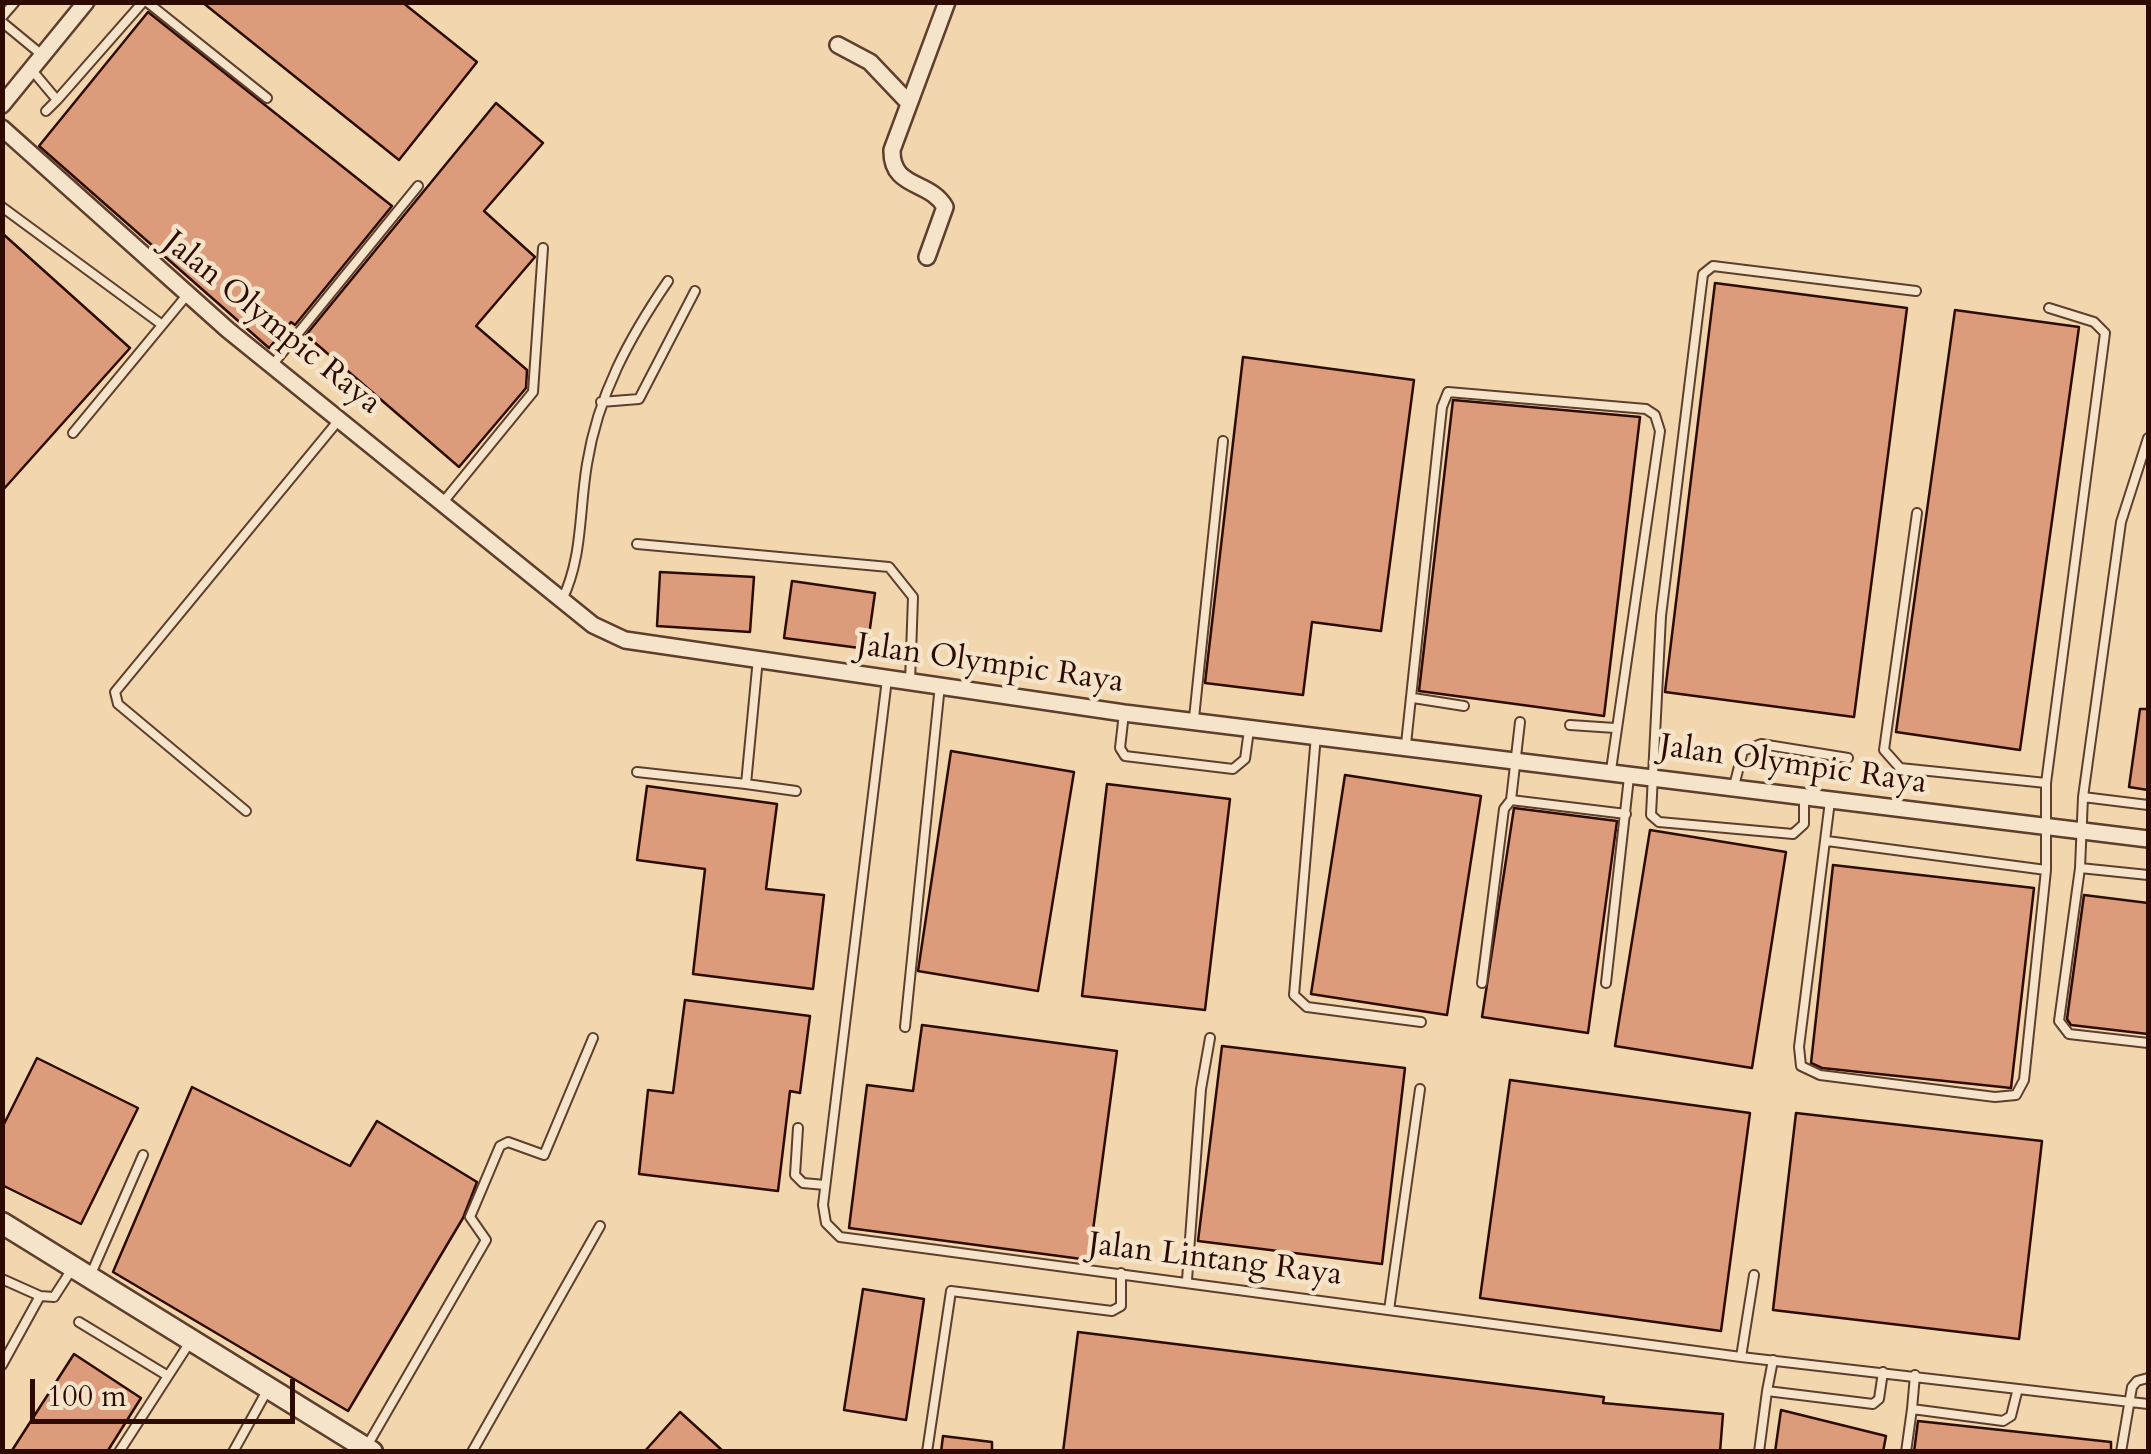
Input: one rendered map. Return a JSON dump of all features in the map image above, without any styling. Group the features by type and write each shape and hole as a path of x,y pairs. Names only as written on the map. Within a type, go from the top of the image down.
{"street":[{"path":"2,105 86,2"},
{"path":"927,257 945,207 941,200 899,176 892,161 894,140 948,2"},
{"path":"838,46 870,62 908,102"},
{"name":"Jalan Olympic Raya","path":"2,128 188,295 593,625 625,640 1124,712 2148,839"},
{"path":"2,1223 369,1449"}],"lane":[{"path":"15,2 2,19 36,62 57,100"},
{"path":"46,111 145,2 267,98"},
{"path":"273,364 418,186"},
{"path":"2,207 161,324"},
{"path":"444,501 533,392 543,248"},
{"path":"1804,796 1804,824 1798,833 1659,822 1651,814 1661,616 1705,268 1916,292"},
{"path":"562,600 578,558 588,459 601,402 641,320 668,281"},
{"path":"601,402 639,399 695,292"},
{"path":"73,433 188,295"},
{"path":"1830,799 1798,1059 1806,1070 1820,1074 1995,1097 2016,1095 2024,1080 2046,870 2046,783 2105,333 2094,322 2049,308"},
{"path":"1406,744 1442,406 1448,392 1646,408 1655,415 1660,432 1610,770"},
{"path":"246,811 118,704 114,692 341,418"},
{"path":"2148,438 2122,522 2083,797 2080,868 2059,1021 2069,1034 2148,1043"},
{"path":"1194,718 1223,442"},
{"path":"1916,513 1884,750 1900,768 2046,783"},
{"path":"637,544 888,567 913,598 910,682"},
{"path":"746,784 758,658"},
{"name":"Jalan Lintang Raya","path":"888,679 825,1185 826,1224 849,1240 1187,1280 2017,1392 2148,1404"},
{"path":"906,1027 940,685"},
{"path":"1413,698 1464,706"},
{"path":"1124,712 1120,748 1125,756 1234,769 1245,759 1250,725"},
{"path":"1482,983 1504,810 1511,800 1520,722"},
{"path":"1570,725 1615,728"},
{"path":"1316,734 1294,995 1307,1007 1421,1022"},
{"path":"1734,786 1743,750 1761,744 1848,758"},
{"path":"637,772 796,791"},
{"path":"1606,983 1630,772"},
{"path":"2083,797 2148,805"},
{"path":"1511,800 1626,814"},
{"path":"1827,842 2046,870"},
{"path":"2080,868 2148,875"},
{"path":"369,1449 486,1240 470,1216 500,1146 508,1142 544,1155 593,1038"},
{"path":"1187,1280 1200,1089 1210,1038"},
{"path":"1389,1310 1420,1089"},
{"path":"798,1128 795,1176 803,1183 825,1185"},
{"path":"2,1279 40,1296 54,1297 80,1274 143,1154"},
{"path":"472,1452 600,1226"},
{"path":"927,1452 952,1291 1112,1311 1120,1306 1121,1274"},
{"path":"1741,1357 1754,1275"},
{"path":"2,1364 40,1296"},
{"path":"80,1322 168,1376"},
{"path":"118,1452 190,1342"},
{"path":"1759,1452 1772,1360"},
{"path":"1767,1391 1873,1404 1878,1399 1882,1372"},
{"path":"1906,1452 1915,1376"},
{"path":"2121,1452 2126,1404 2137,1380 2148,1378"},
{"path":"233,1452 268,1389"},
{"path":"1912,1409 2003,1421 2011,1416 2017,1392"}],"building":[{"path":"202,2 402,2 477,62 399,160"},
{"path":"148,12 392,206 295,325 291,322 269,348 39,146"},
{"path":"496,103 543,143 484,211 535,257 476,326 527,370 526,388 459,467 306,335"},
{"path":"2,233 130,348 2,491"},
{"path":"1715,283 1907,308 1854,717 1665,692"},
{"path":"1955,310 2079,327 2020,750 1896,732"},
{"path":"1243,357 1414,380 1381,631 1312,622 1303,695 1205,683"},
{"path":"1453,400 1640,417 1604,716 1419,691"},
{"path":"660,572 754,577 750,632 657,626"},
{"path":"792,581 875,593 867,649 784,638"},
{"path":"2140,709 2148,709 2148,790 2129,787"},
{"path":"951,751 1074,772 1038,991 918,971"},
{"path":"1345,775 1481,796 1447,1015 1311,994"},
{"path":"1107,784 1230,799 1205,1010 1082,996"},
{"path":"647,786 777,804 766,889 824,895 813,989 693,974 705,869 637,860"},
{"path":"1514,808 1617,821 1588,1033 1482,1017"},
{"path":"1650,830 1786,852 1752,1068 1615,1046"},
{"path":"1833,865 2034,888 2011,1088 1822,1068 1811,1063"},
{"path":"2084,895 2148,903 2148,1034 2071,1025 2067,1019"},
{"path":"685,1000 810,1016 800,1093 790,1091 778,1191 639,1174 648,1090 673,1093"},
{"path":"922,1025 1117,1051 1089,1260 849,1228 867,1085 913,1091"},
{"path":"1222,1046 1405,1068 1382,1264 1198,1241"},
{"path":"37,1058 138,1108 81,1224 2,1185 2,1128"},
{"path":"1510,1080 1750,1113 1721,1331 1480,1298"},
{"path":"192,1087 350,1166 377,1121 477,1182 463,1218 348,1411 113,1272"},
{"path":"1796,1113 2042,1141 2019,1339 1773,1310"},
{"path":"863,1289 924,1299 906,1420 844,1410"},
{"path":"1078,1332 1604,1397 1603,1403 1723,1414 1720,1452 1063,1452"},
{"path":"74,1354 141,1398 107,1452 11,1452"},
{"path":"1781,1410 1886,1436 1883,1452 1775,1452"},
{"path":"680,1412 724,1452 644,1452"},
{"path":"1918,1421 2111,1442 2111,1452 1914,1452"},
{"path":"943,1436 992,1442 992,1452 941,1452"}]}
